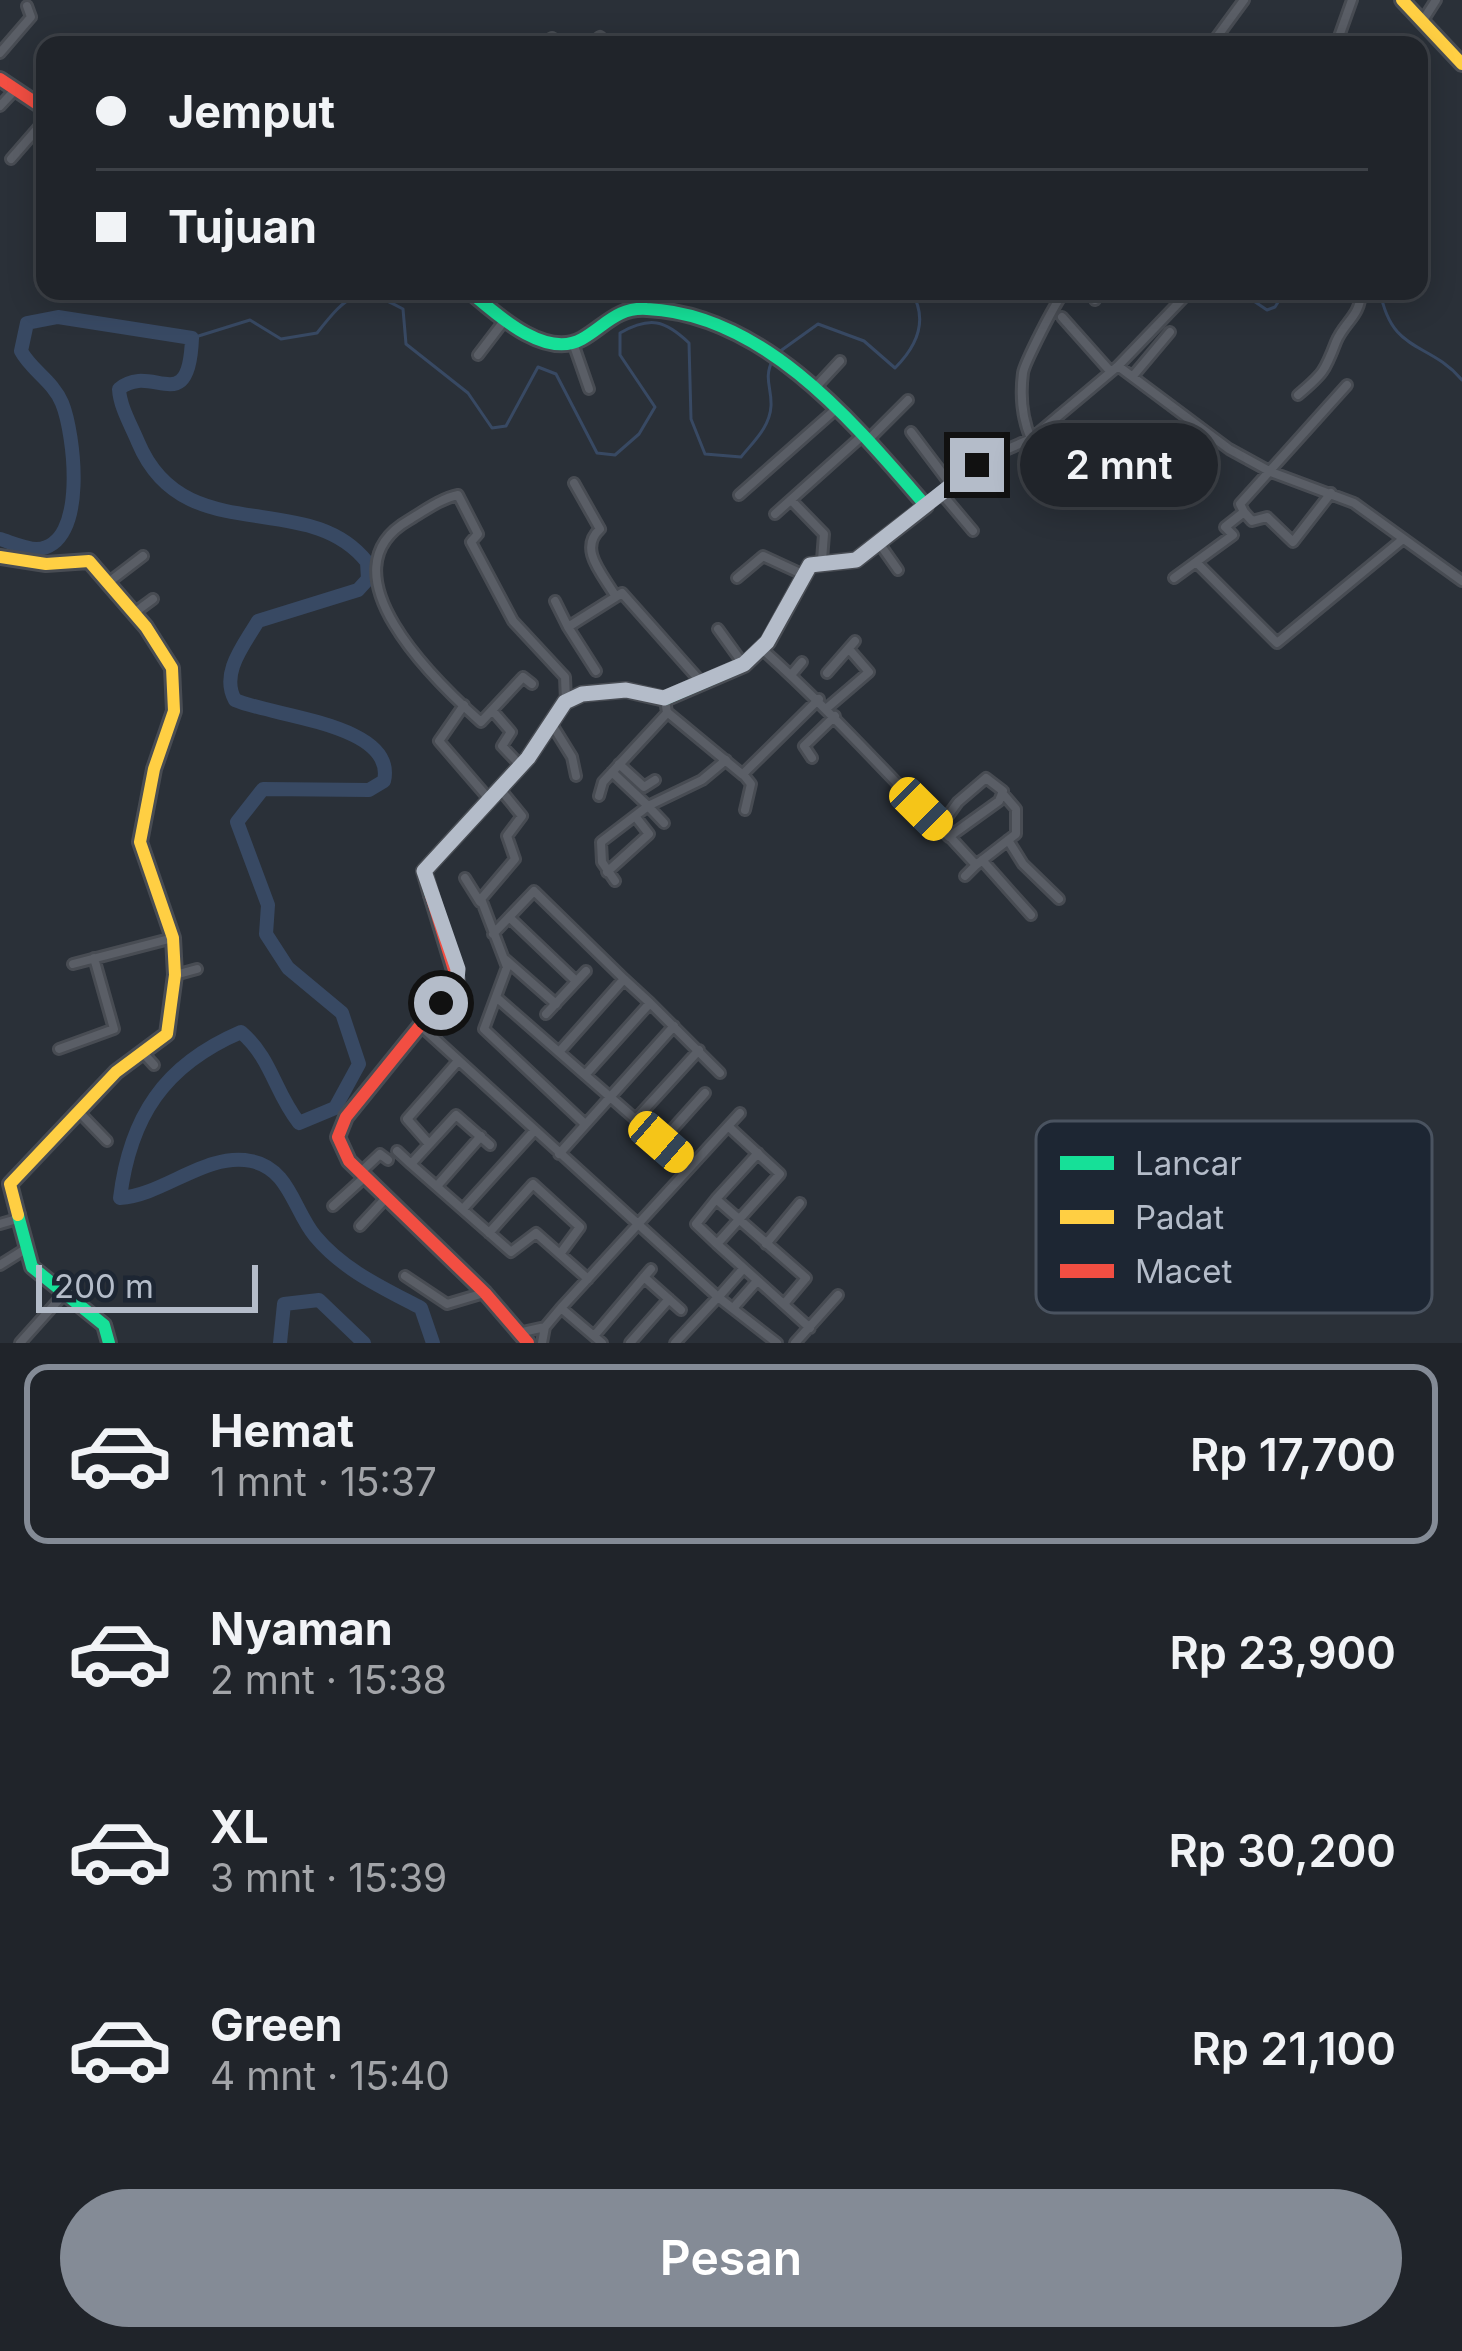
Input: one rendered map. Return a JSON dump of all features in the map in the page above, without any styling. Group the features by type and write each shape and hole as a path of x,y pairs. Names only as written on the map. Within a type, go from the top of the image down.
{"street":[{"path":"1218,36 1244,0"},
{"path":"1339,36 1352,0"},
{"path":"1402,0 1426,16 1462,64"},
{"path":"1426,16 1436,0"},
{"path":"0,52 31,17 27,6"},
{"path":"0,79 36,104"},
{"path":"0,106 16,90"},
{"path":"10,159 36,130"},
{"path":"480,300 529,334 573,344"},
{"path":"1031,439 1022,416 1024,367 1037,350 1053,300"},
{"path":"599,796 666,705 744,664 762,649 802,574 820,561 851,562 987,458 1031,439 1114,368 1181,300"},
{"path":"1298,395 1332,362 1337,339 1360,300"},
{"path":"573,344 610,313 635,308 691,317 766,351 836,410 926,506"},
{"path":"1062,317 1114,368 1133,376 1229,448 1271,472 1331,493 1462,581"},
{"path":"478,355 504,321"},
{"path":"1133,376 1170,332"},
{"path":"573,344 589,388"},
{"path":"813,390 840,362"},
{"path":"1331,493 1293,542 1267,517 1252,521 1240,503 1346,385"},
{"path":"775,514 908,400"},
{"path":"739,495 836,410"},
{"path":"911,431 951,485"},
{"path":"574,482 600,527 588,551 616,597"},
{"path":"941,493 973,530"},
{"path":"532,684 523,677 481,722 409,648 376,596 378,559 391,530 455,494 478,534 471,542 496,596 567,681 565,702"},
{"path":"791,500 824,534 820,561"},
{"path":"1174,578 1232,536 1225,527 1244,512"},
{"path":"1196,562 1276,643 1404,539"},
{"path":"879,543 898,570"},
{"path":"109,583 143,556"},
{"path":"737,578 763,556 802,574"},
{"path":"0,557 46,563 85,560 134,613 172,668 174,711 154,769 140,842 173,938 175,975 166,1037 149,1059 116,1072 12,1179 24,1250 37,1273 104,1325 109,1343"},
{"path":"568,627 616,597 626,596 703,684"},
{"path":"134,613 154,599"},
{"path":"555,601 596,671"},
{"path":"718,628 744,664"},
{"path":"812,758 804,746 870,670 852,645 827,674"},
{"path":"762,649 819,699 939,828 1031,915"},
{"path":"791,675 802,662"},
{"path":"740,1113 545,1327 523,1338 485,1293 344,1154 340,1127 458,975 424,871 521,766 565,702 582,694 626,690 666,705 752,784 745,810"},
{"path":"743,776 819,699"},
{"path":"464,705 439,741 494,794 521,812 507,839"},
{"path":"492,710 511,732 502,746 521,766"},
{"path":"550,722 572,757 576,776"},
{"path":"635,816 649,834 611,876 602,842 635,816 648,806 702,780 726,760"},
{"path":"616,768 644,788 656,780"},
{"path":"616,768 664,824"},
{"path":"939,828 958,802 987,778 1016,809 1012,816 1019,830 965,876"},
{"path":"952,839 1004,795"},
{"path":"481,903 515,859 507,839 494,829"},
{"path":"1008,840 1023,864 1059,899"},
{"path":"465,878 505,959 506,974 484,1028 585,1124"},
{"path":"493,934 534,892 720,1073"},
{"path":"509,917 576,981"},
{"path":"73,964 173,938"},
{"path":"59,1049 114,1029 94,958"},
{"path":"505,959 556,1004"},
{"path":"175,975 197,969"},
{"path":"546,1014 586,971"},
{"path":"559,1052 624,979"},
{"path":"496,997 690,1167"},
{"path":"585,1075 650,1003"},
{"path":"559,1154 674,1026"},
{"path":"422,1027 559,1154 777,1343"},
{"path":"635,1120 699,1049"},
{"path":"407,1120 458,1061"},
{"path":"661,1142 705,1093"},
{"path":"396,1111 429,1144"},
{"path":"80,1113 107,1141"},
{"path":"411,1164 456,1115 490,1144"},
{"path":"717,1244 779,1176 728,1126"},
{"path":"463,1209 534,1131"},
{"path":"437,1186 481,1136"},
{"path":"397,1151 513,1253 536,1233 588,1279"},
{"path":"758,1153 696,1224 810,1328"},
{"path":"333,1206 380,1154 388,1160"},
{"path":"489,1233 533,1184 580,1227 560,1254"},
{"path":"360,1226 388,1196"},
{"path":"716,1199 808,1276 784,1304"},
{"path":"766,1244 800,1203"},
{"path":"0,1224 17,1219"},
{"path":"0,1265 24,1250"},
{"path":"675,1343 742,1269"},
{"path":"561,1308 598,1340 648,1273 681,1310"},
{"path":"405,1276 447,1304 485,1293"},
{"path":"735,1306 757,1281"},
{"path":"20,1343 63,1295"},
{"path":"795,1343 838,1295"},
{"path":"630,1343 668,1299"},
{"path":"542,1343 545,1327"}],"waterway":[{"path":"192,338 250,320 281,339 317,333 350,300"},
{"path":"385,300 403,309 406,344 468,393 492,428 506,426 538,367 556,374 597,453 615,455 639,434 655,407 620,355 620,333 657,323 689,343 691,419 705,454 741,457 760,434 770,414 768,378 773,359"},
{"path":"779,352 818,324 864,341 895,368 918,332 915,300"},
{"path":"1252,300 1267,310 1279,300"},
{"path":"1383,300 1402,337 1462,380"},
{"path":"0,539 33,549 53,543 65,529 71,509 73,461 67,417 53,388 21,351 27,323 58,317 192,338 189,363 176,383 131,382 119,389 138,442 159,476 185,496 215,508 312,527 342,540 367,562 368,579 358,590 258,621 230,680 235,700 353,735 372,747 383,762 384,781 369,790 263,789 237,822 268,905 266,934 288,968 342,1013 359,1064 335,1108 299,1123 260,1053 241,1032 214,1045 191,1060 155,1097 132,1143 120,1198 218,1163 234,1160 264,1165 282,1181 308,1226 338,1259 421,1308 433,1343"},
{"path":"280,1343 284,1304 319,1300 364,1343"}],"traffic: fast":[{"path":"431,895 424,871 528,758 565,702 582,694 626,690 665,699 744,665 768,642 810,565 856,560 926,506 838,409 768,352 730,330 690,316 637,309 619,314 582,339 552,343 521,331 479,300"},
{"path":"18,1215 32,1267 104,1325 109,1343"}],"traffic: slow":[{"path":"1402,0 1462,64"},
{"path":"0,557 46,564 89,561 146,627 172,668 174,711 154,769 140,842 173,938 175,975 167,1034 116,1072 10,1184 18,1215"}],"traffic: jam":[{"path":"0,79 36,103"},
{"path":"431,895 457,980 346,1117 338,1137 349,1161 485,1293 528,1343"}],"route":[{"path":"441,1003 457,980 458,969 424,871 528,758 565,702 582,694 626,690 664,698 744,664 767,642 810,565 820,560 856,560 977,465"}]}
